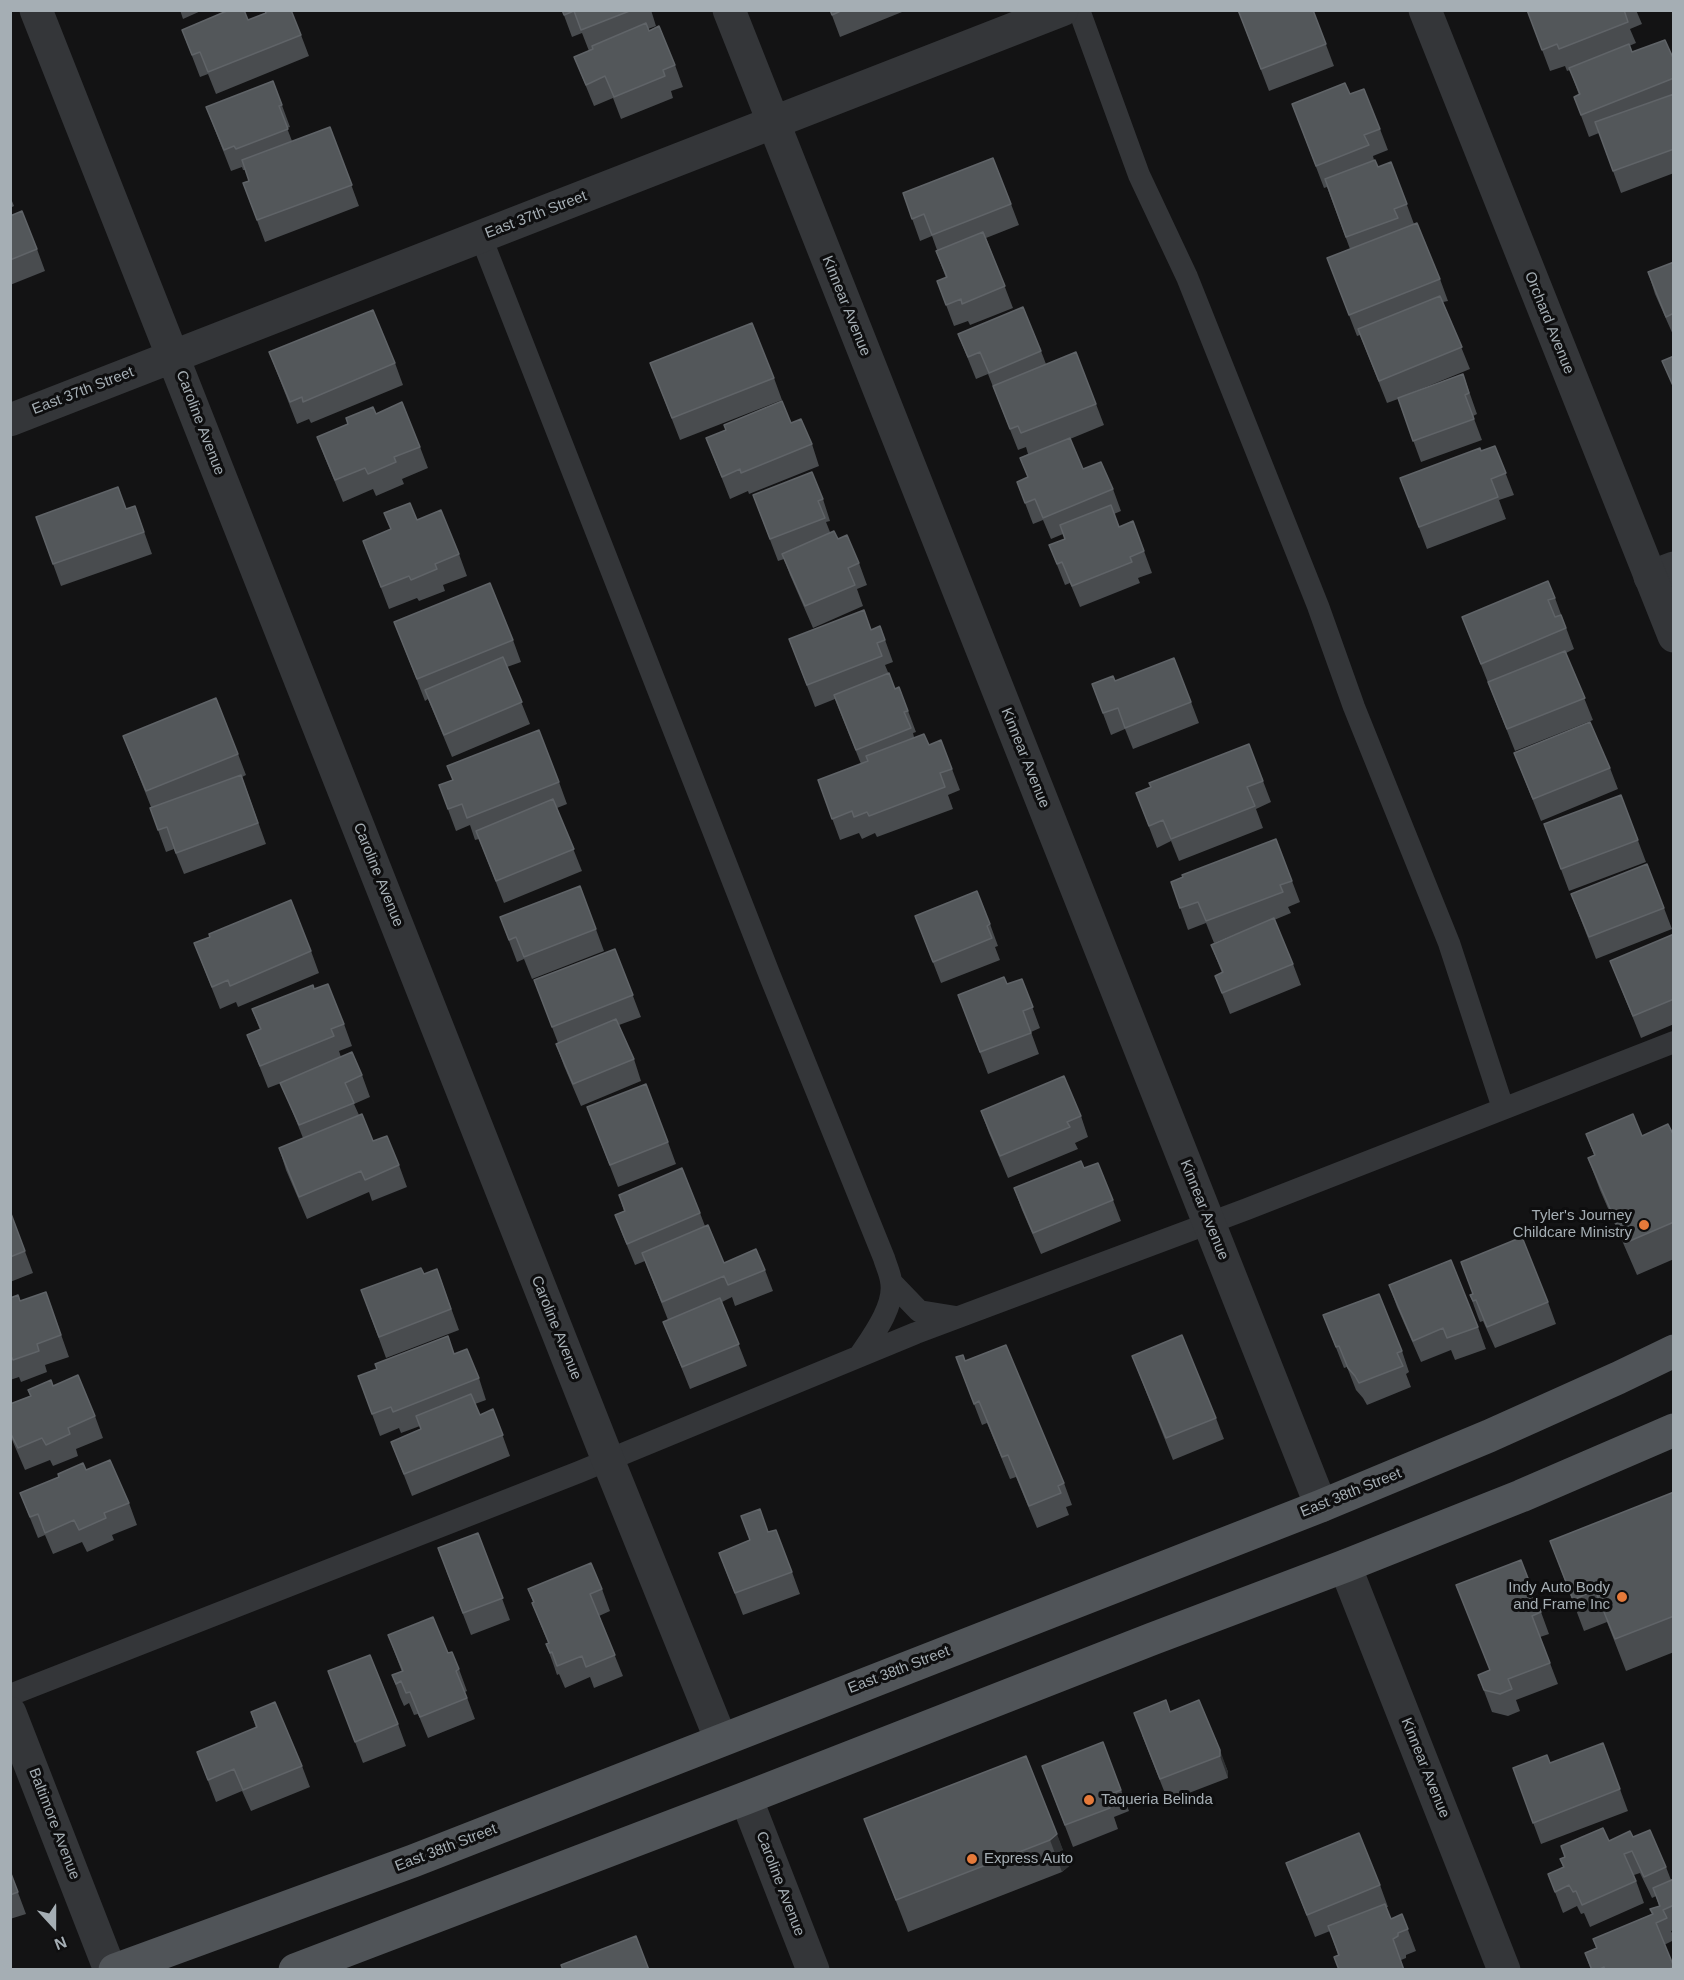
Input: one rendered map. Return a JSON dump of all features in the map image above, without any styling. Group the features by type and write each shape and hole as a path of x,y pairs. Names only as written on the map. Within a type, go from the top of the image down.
{"main road":[{"name":"East 38th Street","path":"115,1970 413,1861 1321,1506 1489,1436 1674,1351"},
{"path":"295,1970 1345,1566 1521,1496 1674,1430"}],"street":[{"name":"Caroline Avenue","path":"36,10 608,1460 721,1740"},
{"name":"Kinnear Avenue","path":"729,10 1321,1506"},
{"name":"East 37th Street","path":"10,420 1062,10"},
{"name":"Orchard Avenue","path":"1425,10 1662,572 1674,636"},
{"name":"Kinnear Avenue","path":"1345,1566 1504,1970"},
{"name":"Baltimore Avenue","path":"10,1713 110,1970"},
{"name":"Caroline Avenue","path":"746,1798 813,1970"}],"lane":[{"path":"1079,10 1139,175 1191,288 1318,606 1354,707 1449,943 1503,1108"},
{"path":"481,237 892,1283 919,1311 959,1317"},
{"path":"10,1695 608,1460 860,1355 1209,1223 1674,1042"},
{"path":"860,1355 884,1317 890,1300 892,1283"}],"building":[{"path":"229,10 244,10 248,20 266,13 265,10 291,10 301,35 208,72 200,52 192,55 182,30"},
{"path":"562,10 632,10 581,30 574,11 564,15"},
{"path":"830,10 843,10 832,15"},
{"path":"1238,10 1313,10 1326,44 1261,69"},
{"path":"1527,10 1624,10 1628,22 1559,49 1557,44 1542,50"},
{"path":"646,23 649,31 659,26 675,65 663,70 665,76 614,97 605,76 586,85 574,57 593,49 592,46"},
{"path":"1665,40 1674,60 1674,78 1581,115 1574,97 1580,94 1569,68 1629,44 1632,52"},
{"path":"273,81 288,129 236,149 234,146 224,150 206,107"},
{"path":"1345,83 1350,94 1364,89 1380,129 1364,135 1369,145 1316,166 1292,104"},
{"path":"1674,94 1674,149 1613,171 1595,122"},
{"path":"330,127 352,185 257,220 243,183 249,181 242,160"},
{"path":"993,158 1011,204 932,235 924,214 912,219 903,193"},
{"path":"1375,160 1378,167 1391,162 1407,204 1394,209 1398,218 1346,237 1325,179"},
{"path":"22,211 37,249 10,260 10,216"},
{"path":"1417,223 1440,279 1349,315 1327,258"},
{"path":"983,232 1005,286 962,304 961,299 946,305 937,281 947,277 936,251"},
{"path":"1674,262 1674,313 1666,317 1648,272"},
{"path":"1440,296 1462,347 1379,381 1358,329"},
{"path":"1023,307 1041,351 989,373 980,352 968,357 958,334"},
{"path":"373,310 395,363 303,402 302,397 290,402 269,352"},
{"path":"752,323 774,378 672,418 650,363"},
{"path":"1076,352 1096,404 1021,433 1018,426 1010,429 993,386"},
{"path":"1674,356 1674,388 1662,361"},
{"path":"1463,374 1469,393 1465,395 1474,419 1413,441 1398,398"},
{"path":"782,401 791,423 801,419 812,444 741,473 740,469 722,477 706,438 726,430 724,425"},
{"path":"402,402 420,447 394,457 396,462 368,474 365,468 335,480 317,437 348,424 346,418 373,407 376,414"},
{"path":"1070,438 1083,469 1101,462 1113,489 1043,518 1035,499 1025,503 1017,482 1028,477 1020,458"},
{"path":"1495,446 1506,473 1491,479 1498,497 1419,527 1400,478 1480,448 1481,451"},
{"path":"812,472 823,499 818,501 825,518 770,539 753,495"},
{"path":"118,487 126,509 135,506 144,532 53,564 36,517"},
{"path":"410,503 417,520 441,510 459,554 435,564 437,569 411,580 409,576 381,587 363,541 391,529 384,513"},
{"path":"1111,505 1119,527 1133,521 1144,551 1130,557 1132,562 1072,586 1062,562 1057,564 1049,545 1065,539 1060,525"},
{"path":"834,531 838,539 847,535 859,563 848,568 855,585 805,606 782,554"},
{"path":"1548,581 1555,598 1548,600 1555,617 1561,615 1566,628 1481,664 1462,617"},
{"path":"490,583 513,640 417,679 394,622"},
{"path":"864,610 871,630 880,626 885,640 877,643 882,656 807,685 789,639"},
{"path":"1565,651 1585,698 1507,729 1488,682"},
{"path":"503,657 522,702 444,735 425,690"},
{"path":"1174,658 1191,702 1125,728 1118,708 1103,713 1092,684 1113,676 1115,681"},
{"path":"889,673 895,689 899,687 908,711 904,712 911,728 856,750 834,695"},
{"path":"216,698 238,754 146,791 123,736"},
{"path":"1590,722 1610,768 1533,799 1514,753"},
{"path":"539,730 559,782 467,818 462,804 448,809 439,785 453,780 447,766"},
{"path":"924,734 929,745 941,740 952,769 940,773 945,787 869,816 867,812 854,817 852,811 832,819 818,780 868,761 866,756"},
{"path":"1249,744 1263,781 1247,787 1255,806 1171,839 1163,820 1149,826 1136,793 1151,787 1149,783"},
{"path":"241,775 258,823 176,853 167,827 158,830 150,808"},
{"path":"1621,795 1638,840 1561,869 1544,824"},
{"path":"553,799 574,849 496,881 476,831"},
{"path":"1276,839 1292,881 1280,885 1283,892 1206,921 1198,902 1180,908 1171,882 1183,877 1182,875"},
{"path":"1647,864 1664,908 1589,937 1571,894"},
{"path":"580,886 596,929 524,957 516,937 509,940 500,917"},
{"path":"977,891 990,924 987,926 992,938 933,962 915,916"},
{"path":"291,900 311,951 230,986 228,980 212,987 194,943 210,937 209,934"},
{"path":"1274,918 1293,964 1222,993 1215,976 1223,972 1211,945"},
{"path":"1674,934 1674,999 1633,1016 1610,961"},
{"path":"615,949 633,995 552,1027 534,980"},
{"path":"1004,977 1007,984 1022,979 1033,1007 1023,1011 1031,1033 980,1052 958,995"},
{"path":"328,984 344,1024 331,1029 334,1036 260,1066 247,1035 261,1029 252,1009 313,985 314,989"},
{"path":"616,1019 634,1059 573,1084 556,1044"},
{"path":"352,1052 362,1075 345,1083 354,1103 299,1125 280,1083"},
{"path":"1064,1076 1081,1116 1067,1122 1070,1127 1000,1156 981,1111"},
{"path":"646,1084 668,1142 610,1165 587,1107"},
{"path":"362,1114 373,1141 387,1136 399,1165 365,1180 361,1171 299,1197 279,1148"},
{"name":"Tyler's Journey Childcare Ministry","path":"1633,1114 1642,1136 1668,1124 1674,1136 1674,1222 1625,1243 1588,1158 1595,1155 1586,1134"},
{"path":"1081,1161 1084,1168 1098,1163 1113,1200 1033,1233 1014,1188"},
{"path":"682,1168 700,1213 627,1244 615,1215 625,1211 619,1195"},
{"path":"10,1211 25,1251 10,1257"},
{"path":"708,1225 724,1263 756,1249 765,1270 728,1285 724,1276 662,1302 642,1253"},
{"path":"1522,1237 1548,1302 1487,1327 1476,1300 1473,1301 1470,1295 1473,1294 1461,1262"},
{"path":"1451,1260 1478,1327 1447,1338 1443,1328 1413,1341 1389,1285"},
{"path":"421,1268 424,1274 437,1269 451,1309 379,1337 361,1290"},
{"path":"46,1292 61,1335 37,1344 39,1351 13,1360 10,1356 10,1298 18,1295 20,1301"},
{"path":"1379,1294 1402,1351 1397,1353 1403,1366 1359,1383 1348,1368 1339,1346 1336,1347 1323,1315"},
{"path":"720,1298 739,1344 682,1367 663,1322"},
{"path":"1182,1335 1216,1418 1166,1438 1132,1356"},
{"path":"448,1336 454,1354 467,1349 479,1378 393,1412 391,1407 372,1414 358,1376 377,1369 375,1364"},
{"path":"1006,1345 1064,1483 1058,1486 1061,1493 1029,1506 1008,1455 1002,1457 979,1401 974,1404 956,1357 963,1355 965,1361"},
{"path":"78,1375 95,1416 68,1428 70,1434 46,1445 42,1438 18,1448 10,1432 10,1404 31,1396 28,1390 51,1380 53,1386"},
{"path":"471,1394 480,1415 493,1409 503,1435 404,1474 391,1442 421,1429 416,1416"},
{"path":"110,1460 129,1503 104,1513 106,1518 79,1530 74,1520 45,1533 38,1514 30,1517 20,1493 59,1477 58,1474 83,1463 86,1470"},
{"name":"Indy Auto Body and Frame Inc","path":"1674,1492 1674,1616 1615,1639 1595,1590 1573,1600 1550,1541"},
{"path":"760,1509 768,1532 776,1530 792,1572 735,1593 719,1553 750,1540 741,1516"},
{"path":"478,1533 503,1598 463,1613 438,1548"},
{"path":"1521,1560 1541,1612 1532,1616 1550,1663 1508,1679 1512,1689 1500,1694 1484,1690 1478,1675 1490,1670 1456,1585"},
{"path":"591,1563 602,1589 590,1594 615,1655 586,1667 582,1656 557,1666 546,1644 549,1643 528,1589"},
{"path":"433,1617 448,1653 452,1652 459,1669 456,1671 467,1698 420,1717 410,1692 406,1693 401,1681 396,1684 392,1675 403,1671 388,1635"},
{"path":"370,1655 398,1724 355,1742 328,1671"},
{"path":"1166,1700 1170,1712 1199,1700 1220,1750 1220,1756 1160,1779 1134,1713"},
{"path":"275,1702 302,1766 243,1790 234,1769 208,1780 197,1752 257,1727 251,1712"},
{"name":"Taqueria Belinda","path":"1103,1742 1121,1790 1106,1796 1110,1808 1065,1825 1042,1766"},
{"path":"1603,1743 1620,1789 1533,1823 1513,1768 1547,1755 1550,1763"},
{"name":"Express Auto","path":"1026,1756 1057,1834 1050,1840 896,1900 864,1819"},
{"path":"1603,1828 1609,1841 1630,1831 1633,1837 1650,1830 1666,1867 1644,1877 1632,1851 1624,1854 1636,1881 1582,1905 1576,1891 1573,1892 1569,1885 1555,1892 1548,1874 1564,1867 1560,1859 1565,1857 1561,1846"},
{"path":"1359,1833 1380,1885 1307,1915 1286,1863"},
{"path":"10,1871 18,1892 10,1895"},
{"path":"1674,1879 1674,1905 1663,1910 1667,1918 1656,1923 1674,1967 1667,1970 1605,1970 1604,1967 1592,1970 1585,1953 1597,1948 1593,1939 1653,1914 1650,1909 1660,1906 1653,1888"},
{"path":"1385,1904 1391,1919 1402,1914 1408,1929 1398,1933 1398,1936 1393,1939 1404,1970 1339,1970 1334,1957 1339,1955 1328,1926"},
{"path":"636,1936 649,1970 563,1970 561,1965"}],"place":[{"name":"Tyler's Journey Childcare Ministry","path":"1644,1225"},
{"name":"Indy Auto Body and Frame Inc","path":"1622,1597"},
{"name":"Taqueria Belinda","path":"1089,1800"},
{"name":"Express Auto","path":"972,1859"}]}
